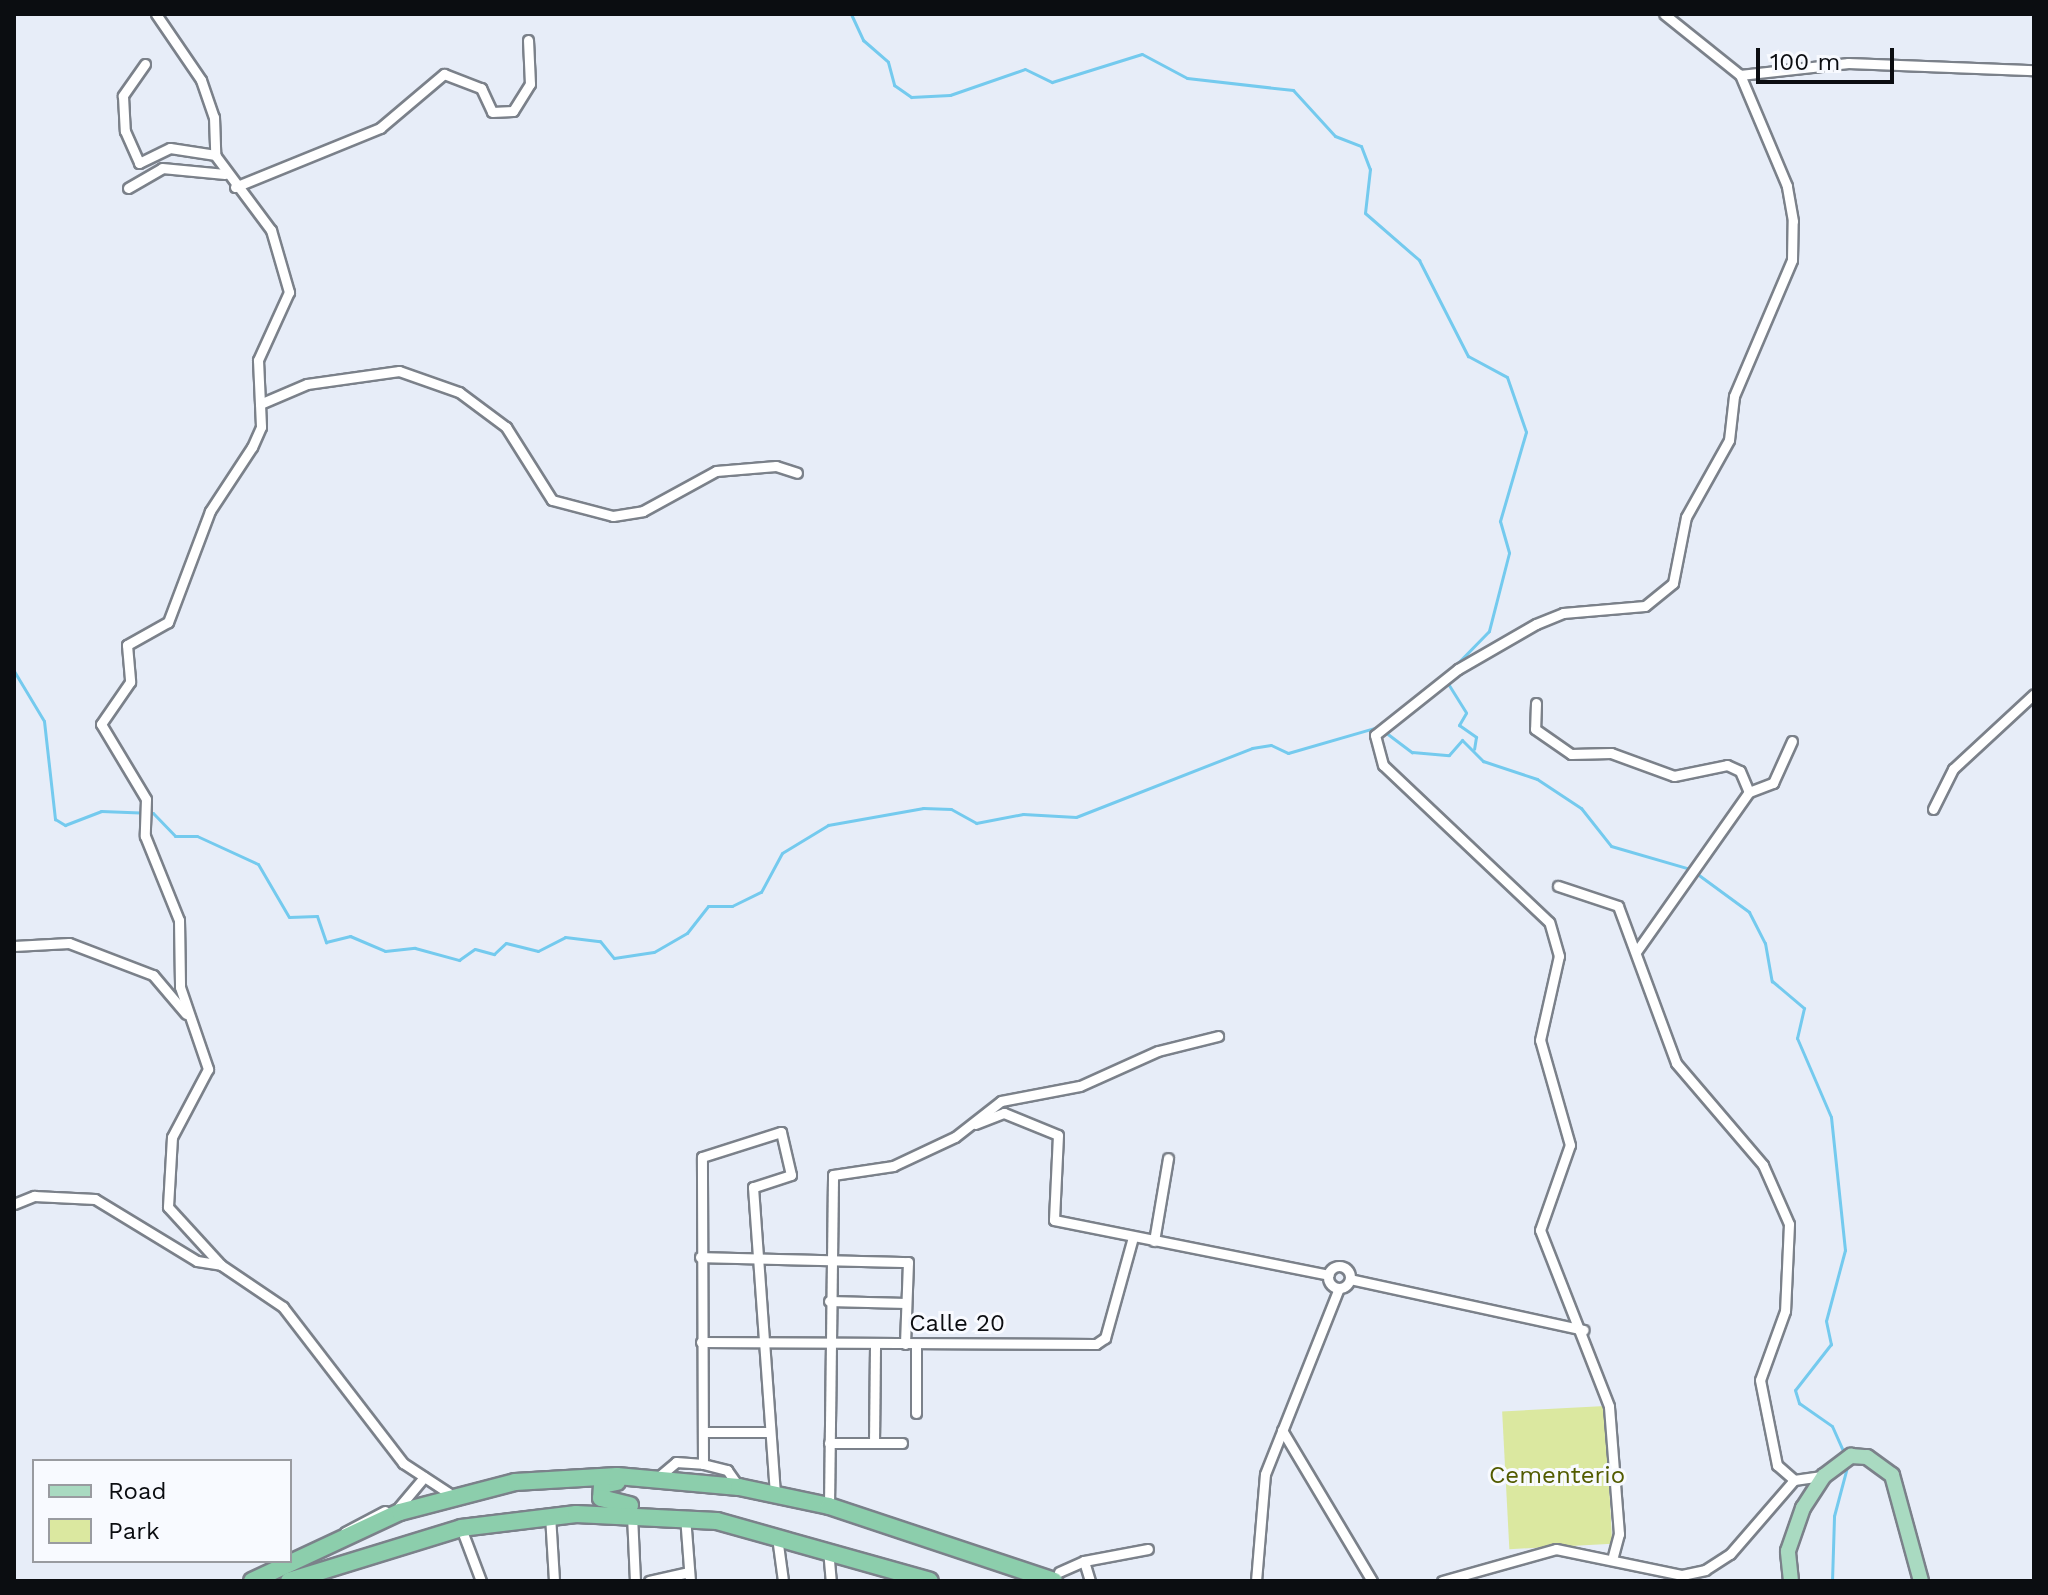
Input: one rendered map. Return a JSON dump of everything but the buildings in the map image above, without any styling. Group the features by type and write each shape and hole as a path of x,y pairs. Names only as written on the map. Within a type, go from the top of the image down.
{"highway":[{"path":"292,1561 344,1534 455,1497 557,1477 656,1479 739,1487 775,1494 829,1506 998,1562 1057,1576"},
{"path":"692,1517 683,1508 609,1503 600,1490 614,1482 718,1485"},
{"path":"289,1581 461,1528 550,1515 692,1517 776,1534 930,1581"},
{"path":"998,1562 1032,1581"},
{"path":"252,1581 287,1563"}],"main road":[{"path":"1791,1581 1793,1531 1824,1476 1846,1458 1867,1457 1892,1475 1921,1581"},
{"path":"1793,1531 1802,1581"}],"street":[{"path":"156,14 201,80 214,117 215,155 225,174 271,230 286,264 289,292 258,360 261,427 210,511 182,596 168,622 127,645 130,682 101,724 146,799 145,836 179,920 180,987 208,1069 172,1137 165,1189 177,1218 221,1265 283,1307 403,1463 455,1497"},
{"path":"1613,1556 1619,1534 1609,1406 1584,1330 1540,1230 1570,1145 1540,1040 1559,956 1549,922 1383,765 1375,735 1383,722 1536,624 1563,613 1645,606 1673,583 1686,517 1729,440 1734,396 1792,260 1787,186 1740,75 1664,14"},
{"path":"235,187 380,128 444,74 457,72 481,88 492,112 513,111 530,84 528,40"},
{"path":"1740,75 1848,63 2034,70"},
{"path":"145,64 123,96 125,131 139,163 170,148 215,155"},
{"path":"128,188 162,168 225,174"},
{"path":"260,404 307,384 399,371 459,392 506,427 552,500 613,516 643,511 716,471 776,466 797,473"},
{"path":"1933,809 1953,769 2034,694"},
{"path":"1536,703 1535,729 1571,754 1611,753 1674,776 1727,765 1740,771 1749,792"},
{"path":"1636,952 1749,792 1773,783 1792,741"},
{"path":"1558,886 1608,898 1636,952 1676,1063 1763,1165 1789,1224 1785,1311 1760,1380 1777,1465 1794,1480"},
{"path":"14,946 69,943 153,975 192,1023"},
{"path":"965,1129 1001,1101 1080,1086 1158,1051 1218,1036"},
{"path":"829,1506 827,1257 833,1175 888,1168 1004,1113 1056,1132 1054,1220 1329,1275 1339,1288"},
{"path":"703,1464 700,1257 703,1155 781,1132 792,1172 753,1187 775,1494"},
{"path":"1154,1241 1168,1158"},
{"path":"14,1204 34,1196 95,1199 197,1261 221,1265"},
{"name":"Calle 20","path":"701,1342 916,1345 1102,1342 1133,1237"},
{"path":"700,1257 827,1257 908,1262 905,1344"},
{"path":"1329,1275 1340,1267 1350,1279 1584,1330"},
{"path":"1256,1581 1265,1474 1339,1288 1350,1279"},
{"path":"829,1301 906,1303"},
{"path":"874,1443 875,1344"},
{"path":"916,1345 916,1413"},
{"path":"1282,1430 1372,1581"},
{"path":"704,1432 770,1432"},
{"path":"829,1443 902,1443"},
{"path":"656,1479 676,1462 703,1464 727,1470 739,1487"},
{"path":"1442,1581 1556,1549 1613,1556 1682,1575 1705,1570 1730,1554 1794,1480 1824,1476"},
{"path":"344,1534 410,1501 424,1477"},
{"path":"550,1515 554,1581"},
{"path":"632,1515 635,1581"},
{"path":"649,1581 689,1576 692,1517"},
{"path":"461,1528 481,1581"},
{"path":"776,1534 783,1581"},
{"path":"828,1549 831,1581"},
{"path":"1057,1576 1084,1561 1148,1549"},
{"path":"1084,1561 1090,1581"}],"green space":[{"name":"Cementerio","path":"1605,1406 1612,1544 1509,1549 1502,1411"}],"waterway":[{"path":"851,14 863,40 888,62 894,85 911,97 950,95 1025,69 1052,82 1142,54 1187,78 1293,90 1335,136 1361,146 1370,169 1365,213 1419,260 1468,356 1507,377 1526,432 1500,521 1509,553 1489,631 1446,675"},
{"path":"14,671 44,721 55,819 65,825 101,811 153,813 175,836 197,836 258,864 289,917 317,916 326,942 350,936 385,951 415,948 459,960 475,949 494,954 506,943 538,951 565,937 600,941 614,958 654,952 687,933 708,906 732,906 761,892 782,853 828,825 923,808 951,809 976,823 1023,814 1076,817 1252,748 1271,745 1288,753 1378,727"},
{"path":"1447,682 1466,713 1459,725 1476,737 1474,749"},
{"path":"1385,732 1412,752 1449,755 1462,740 1483,761 1537,779 1581,808 1611,846 1690,869"},
{"path":"1696,873 1749,912 1765,943 1772,981 1804,1008 1797,1038 1831,1117 1845,1250 1826,1321 1831,1344 1795,1390 1799,1403 1832,1426 1844,1453"},
{"path":"1832,1581 1834,1516 1847,1467"}]}
